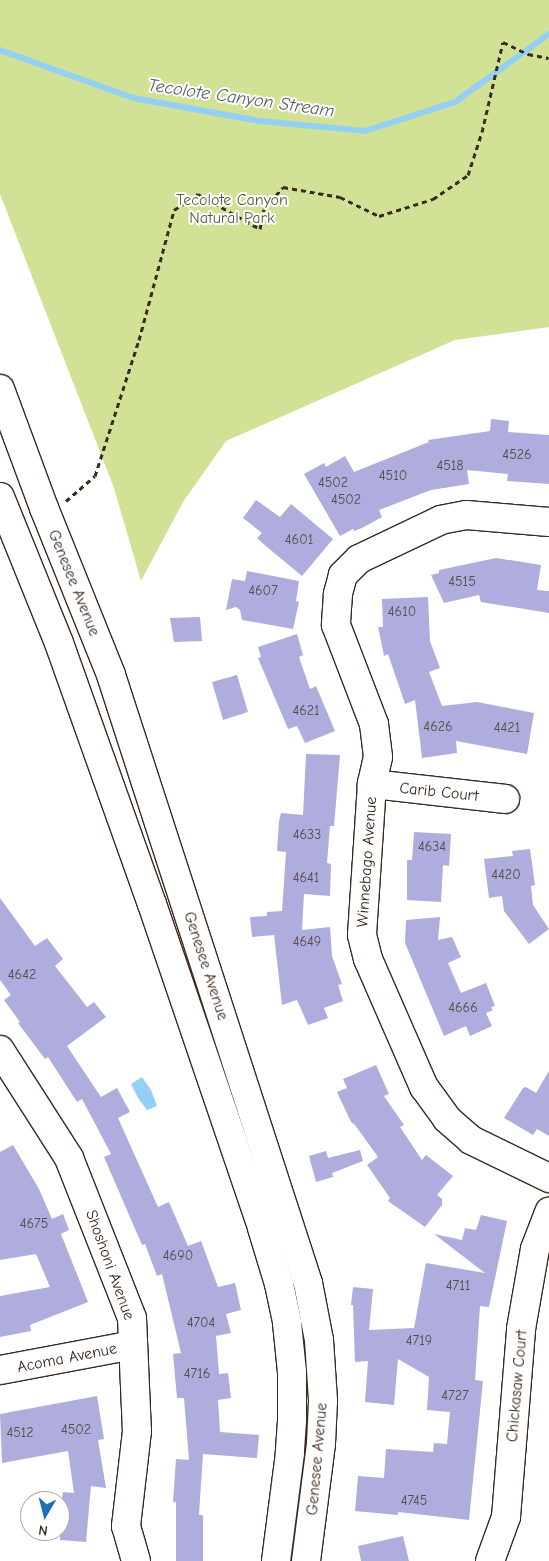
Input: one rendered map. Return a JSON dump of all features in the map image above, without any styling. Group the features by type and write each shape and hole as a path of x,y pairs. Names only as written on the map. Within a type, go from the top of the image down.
{"main road":[{"name":"Genesee Avenue","path":"0,389 7,426 44,508 111,674 308,1283 319,1340 323,1401 321,1444 306,1561"},
{"name":"Genesee Avenue","path":"0,497 59,644 149,895 262,1228 279,1284 287,1323 292,1372 292,1421 290,1453 276,1561"},
{"name":"Winnebago Avenue","path":"549,522 466,515 441,520 359,559 343,575 338,594 336,625 374,724 378,757 372,784 362,935 368,959 424,1087 447,1119 471,1140 549,1178"},
{"name":"Carib Court","path":"372,784 505,799"},
{"name":"Shoshoni Avenue","path":"0,1050 69,1158 132,1318 137,1431 126,1526 136,1561"},
{"name":"Chickasaw Court","path":"490,1561 506,1517 521,1329 534,1249 549,1212"},
{"name":"Acoma Avenue","path":"0,1370 133,1345"}],"path":[{"path":"44,508 69,500 95,476 139,340 174,210 198,194 260,229 264,209 283,187 340,197 379,216 433,198 468,175 482,132 503,42 528,54 549,58"}],"green space":[{"name":"Tecolote Canyon Natural Park","path":"0,0 549,0 549,327 455,340 226,441 183,502 141,581 114,488 0,194"}],"water":[{"path":"142,1077 151,1090 157,1106 147,1110 131,1084"}],"building":[{"path":"491,419 509,421 508,432 549,435 549,484 507,481 508,474 467,470 469,484 431,490 379,510 382,517 362,528 354,531 353,529 340,536 304,474 324,463 326,467 345,456 354,472 429,442 428,440 490,431"},
{"path":"256,500 280,517 291,504 333,539 302,576 257,538 262,533 243,518"},
{"path":"496,558 541,565 537,590 549,591 549,613 481,602 479,595 444,603 431,575 439,573 439,570"},
{"path":"247,571 299,581 296,601 299,602 293,629 242,620 240,610 236,607 226,610 232,579 245,581"},
{"path":"428,597 430,641 440,668 429,672 442,706 477,702 534,713 527,754 456,741 457,753 422,758 415,700 405,704 388,654 384,656 378,627 383,627 382,599"},
{"path":"200,617 202,641 174,642 170,618"},
{"path":"297,634 303,655 299,657 310,689 316,686 335,731 305,743 297,726 288,729 258,658 261,657 258,647"},
{"path":"237,675 248,712 223,720 212,682"},
{"path":"306,754 340,755 334,826 330,826 327,863 331,864 330,896 304,894 302,930 330,927 332,956 342,984 338,985 343,1001 324,1008 328,1018 308,1025 297,1000 282,1005 274,935 252,937 250,917 267,916 267,912 282,911 286,852 277,851 279,821 281,813 303,815"},
{"path":"414,832 451,834 449,866 443,865 441,902 407,900 407,860 412,860"},
{"path":"530,849 535,885 531,886 533,905 549,929 529,944 504,911 502,896 489,898 484,859 513,856 512,851"},
{"path":"0,898 35,946 47,938 63,959 55,966 87,1007 94,1002 106,1017 67,1046 101,1097 117,1088 130,1112 118,1118 158,1207 169,1202 188,1246 201,1241 218,1287 235,1283 241,1310 226,1314 231,1333 216,1336 219,1374 228,1373 231,1398 218,1400 220,1432 259,1435 257,1458 203,1454 199,1515 203,1515 203,1561 176,1561 176,1502 173,1502 176,1459 189,1460 184,1398 177,1398 173,1354 181,1353 162,1274 157,1276 145,1244 142,1245 104,1157 111,1154 82,1099 77,1102 48,1057 45,1059 18,1023 20,1022 4,1000 11,995 0,980"},
{"path":"440,917 438,940 452,937 461,957 448,963 461,993 486,983 495,1006 491,1007 493,1010 486,1013 492,1026 470,1036 466,1026 444,1036 405,943 406,920"},
{"path":"376,1065 389,1094 384,1096 404,1125 400,1127 422,1160 426,1155 453,1176 437,1195 442,1199 442,1205 425,1227 388,1201 390,1198 367,1165 378,1157 351,1122 337,1092 347,1088 343,1079"},
{"path":"549,1071 549,1136 537,1129 533,1135 504,1118 523,1088 526,1087 536,1093"},
{"path":"13,1145 39,1189 52,1219 63,1214 69,1230 61,1234 88,1302 30,1325 31,1331 0,1337 0,1296 50,1287 36,1254 0,1260 0,1152"},
{"path":"360,1150 363,1161 332,1173 333,1177 316,1182 309,1156 326,1151 328,1158"},
{"path":"481,1215 507,1221 489,1307 480,1306 475,1380 483,1381 469,1520 398,1512 398,1515 355,1511 358,1476 384,1478 386,1449 433,1452 434,1443 447,1444 450,1412 427,1410 429,1377 398,1359 394,1405 365,1402 368,1361 355,1362 353,1305 351,1305 353,1287 373,1289 369,1330 414,1328 426,1263 485,1273 434,1234 462,1240 465,1228 476,1230"},
{"path":"97,1396 104,1439 98,1440 106,1488 91,1486 86,1542 70,1541 70,1493 74,1493 68,1451 2,1463 0,1414"},
{"path":"403,1536 409,1561 361,1561 358,1546"}],"waterway":[{"name":"Tecolote Canyon Stream","path":"0,50 133,98 260,121 365,131 455,102 549,34"}]}
